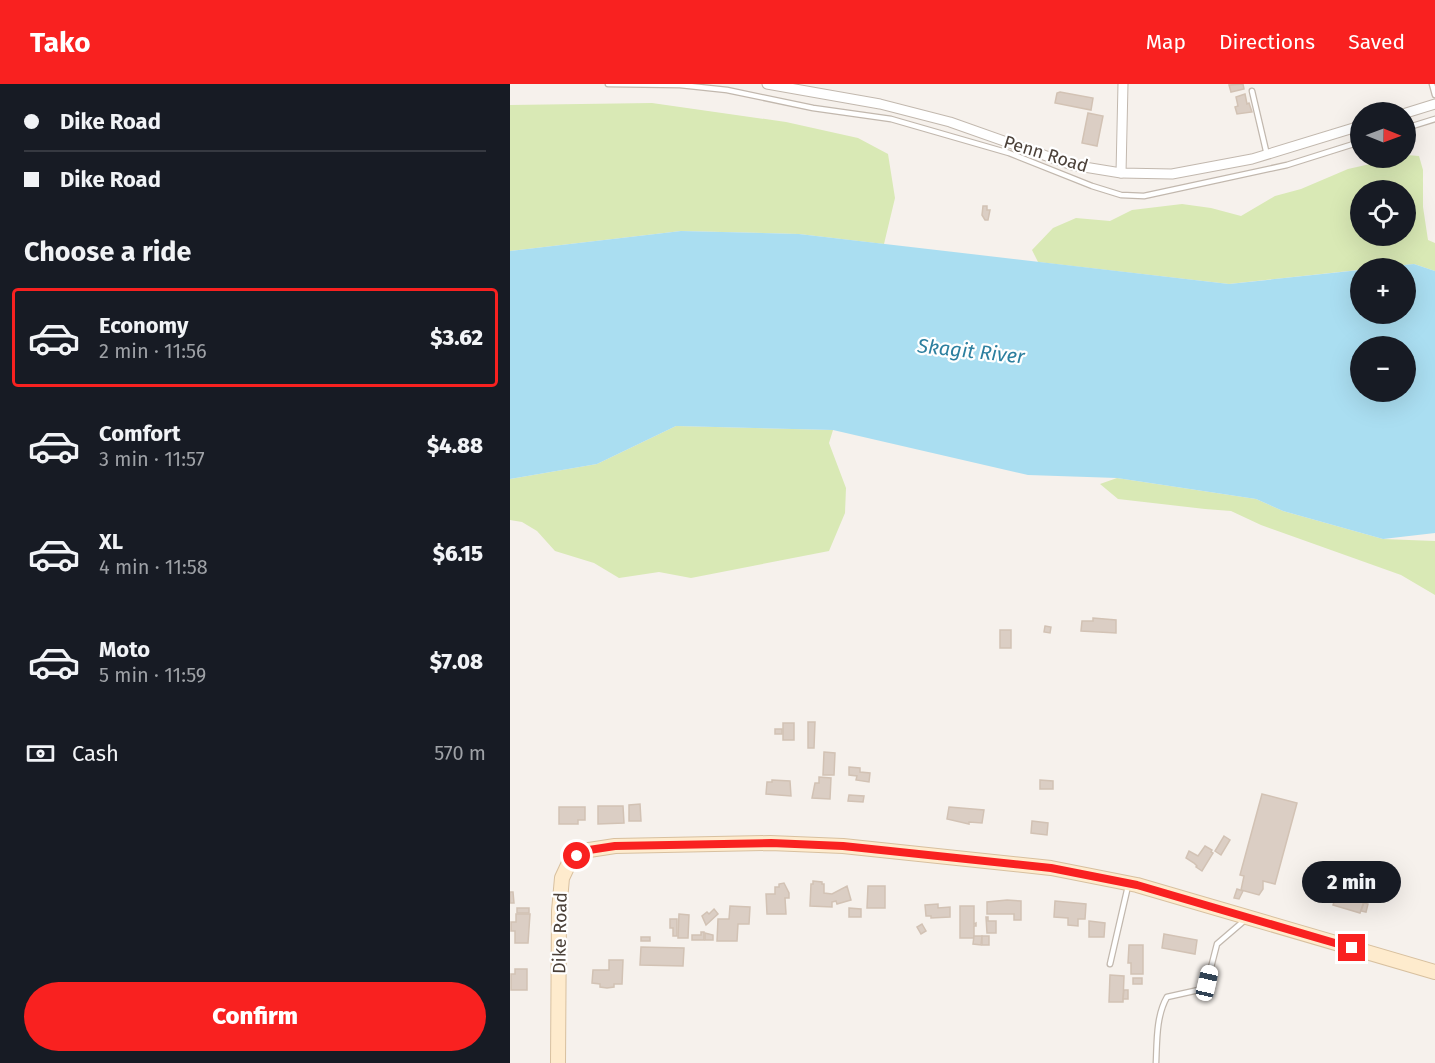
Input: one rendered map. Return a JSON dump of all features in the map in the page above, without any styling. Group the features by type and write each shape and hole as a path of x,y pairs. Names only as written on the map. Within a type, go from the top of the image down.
{"street":[{"name":"Penn Road","path":"767,84 890,106 950,122 1072,165 1121,173 1172,174 1252,159 1350,129"},
{"path":"1121,173 1123,84"},
{"path":"1416,110 1435,104"},
{"name":"Dike Road","path":"558,1063 559,911 562,878 569,864 577,856 589,850 615,846 771,843 843,846 1051,868 1128,883 1435,972"}],"lane":[{"path":"608,84 680,85 727,90 813,108 891,118 1009,153 1121,195 1144,195 1287,165 1350,145"},
{"path":"1432,84 1435,95"},
{"path":"1252,91 1267,154"},
{"path":"1416,125 1435,119"},
{"path":"1110,964 1128,883"},
{"path":"1156,1063 1158,1026 1163,1004 1167,998 1203,989 1207,983 1217,944 1248,918"}],"green space":[{"path":"652,103 786,122 858,138 888,154 895,198 884,244 799,234 681,231 510,251 510,105"},
{"path":"1416,156 1419,156 1423,170 1423,207 1428,240 1435,243 1435,271 1416,265 1416,258 1350,258 1350,271 1229,284 1038,262 1032,250 1053,228 1076,218 1110,221 1132,210 1182,204 1211,208 1241,216 1275,196 1301,189 1348,169 1416,168"},
{"path":"676,426 833,430 829,443 846,488 845,513 829,551 691,578 659,572 619,578 594,563 555,551 537,531 522,522 510,520 510,479 597,464"},
{"path":"1117,478 1256,499 1283,511 1383,539 1435,541 1435,595 1401,575 1261,525 1231,511 1118,499 1100,484"}],"water":[{"name":"Skagit River","path":"681,231 799,234 1229,284 1350,271 1350,324 1416,324 1416,265 1435,271 1435,533 1383,539 1283,511 1256,499 1117,478 1028,475 833,430 676,426 597,464 510,479 510,251"}],"building":[{"path":"1243,84 1244,89 1231,92 1229,85"},
{"path":"1057,93 1093,98 1091,110 1055,103"},
{"path":"1245,94 1252,112 1237,114 1236,97"},
{"path":"1088,113 1103,116 1097,146 1082,143"},
{"path":"983,206 987,206 987,210 990,210 988,220 985,220 982,215"},
{"path":"1093,618 1116,620 1116,633 1081,631 1082,621 1093,621"},
{"path":"1045,626 1051,627 1050,633 1044,632"},
{"path":"1000,630 1011,630 1011,648 1000,648"},
{"path":"808,722 815,722 814,748 808,748"},
{"path":"783,723 794,723 794,740 783,740"},
{"path":"775,729 782,729 782,734 775,734"},
{"path":"824,752 835,753 834,775 823,775"},
{"path":"849,767 860,768 860,772 870,773 869,782 856,780 857,776 849,775"},
{"path":"819,777 831,778 830,799 812,798 815,783 819,783"},
{"path":"772,780 790,781 791,796 766,794 767,782 772,782"},
{"path":"1040,780 1053,781 1053,789 1040,789"},
{"path":"1262,794 1297,803 1275,884 1263,881 1263,889 1259,895 1241,890 1244,876 1240,875"},
{"path":"849,795 864,796 863,802 848,801"},
{"path":"640,804 641,821 629,821 629,805"},
{"path":"598,806 623,806 624,823 598,824"},
{"path":"559,807 585,807 585,820 578,820 578,824 559,824"},
{"path":"949,807 984,810 982,823 969,822 969,824 947,819"},
{"path":"1032,821 1048,823 1047,835 1031,833"},
{"path":"1224,836 1230,840 1221,855 1215,851"},
{"path":"1205,846 1213,853 1202,871 1186,858 1189,851 1198,856"},
{"path":"1331,874 1336,875 1333,887 1328,886"},
{"path":"813,881 824,884 824,893 832,894 847,886 851,900 837,904 836,901 832,902 832,907 810,906"},
{"path":"784,883 789,893 789,898 785,898 786,914 767,914 766,894 775,894 775,887"},
{"path":"868,886 885,886 885,908 867,908"},
{"path":"1237,889 1243,891 1239,899 1234,898"},
{"path":"510,892 513,892 514,903 510,903"},
{"path":"1337,893 1364,901 1360,913 1333,905"},
{"path":"1021,901 1021,920 1014,920 1014,914 987,914 987,902"},
{"path":"1055,901 1086,904 1085,919 1078,919 1078,926 1068,925 1068,918 1054,917"},
{"path":"1364,903 1368,904 1366,912 1361,911"},
{"path":"938,904 938,908 950,907 950,917 926,916 925,905"},
{"path":"730,906 750,907 749,924 738,924 737,941 717,941 718,919 729,919"},
{"path":"960,906 974,906 976,926 974,926 974,938 960,938"},
{"path":"517,908 529,908 529,913 517,913"},
{"path":"849,908 861,909 861,917 849,917"},
{"path":"714,909 718,914 706,925 702,916"},
{"path":"516,914 530,914 528,943 515,943 515,931 511,931 511,922 516,922"},
{"path":"679,914 689,915 688,938 678,938"},
{"path":"986,917 988,921 996,921 996,933 987,933"},
{"path":"670,919 677,919 677,936 673,936"},
{"path":"1089,921 1105,923 1104,937 1089,937"},
{"path":"922,924 926,931 921,934 917,927"},
{"path":"701,932 704,932 704,940 692,940 692,935 701,935"},
{"path":"705,933 713,935 713,940 705,940"},
{"path":"1164,934 1197,940 1195,954 1162,948"},
{"path":"974,936 982,936 981,945 973,944"},
{"path":"982,936 989,936 989,945 982,945"},
{"path":"641,937 650,937 650,941 641,941"},
{"path":"1129,945 1143,945 1143,974 1131,974 1131,963 1128,963"},
{"path":"641,947 684,948 683,966 640,965"},
{"path":"609,960 623,960 622,984 614,984 614,987 607,988 592,983 593,970 609,970"},
{"path":"515,969 527,969 527,990 511,990 511,974 515,974"},
{"path":"1110,975 1124,976 1123,1002 1109,1002"},
{"path":"1133,978 1142,978 1142,984 1133,984"},
{"path":"1124,990 1128,990 1128,999 1123,999"}],"route":[{"path":"577,856 589,850 615,846 771,843 843,846 1051,868 1137,885 1352,948"}]}
